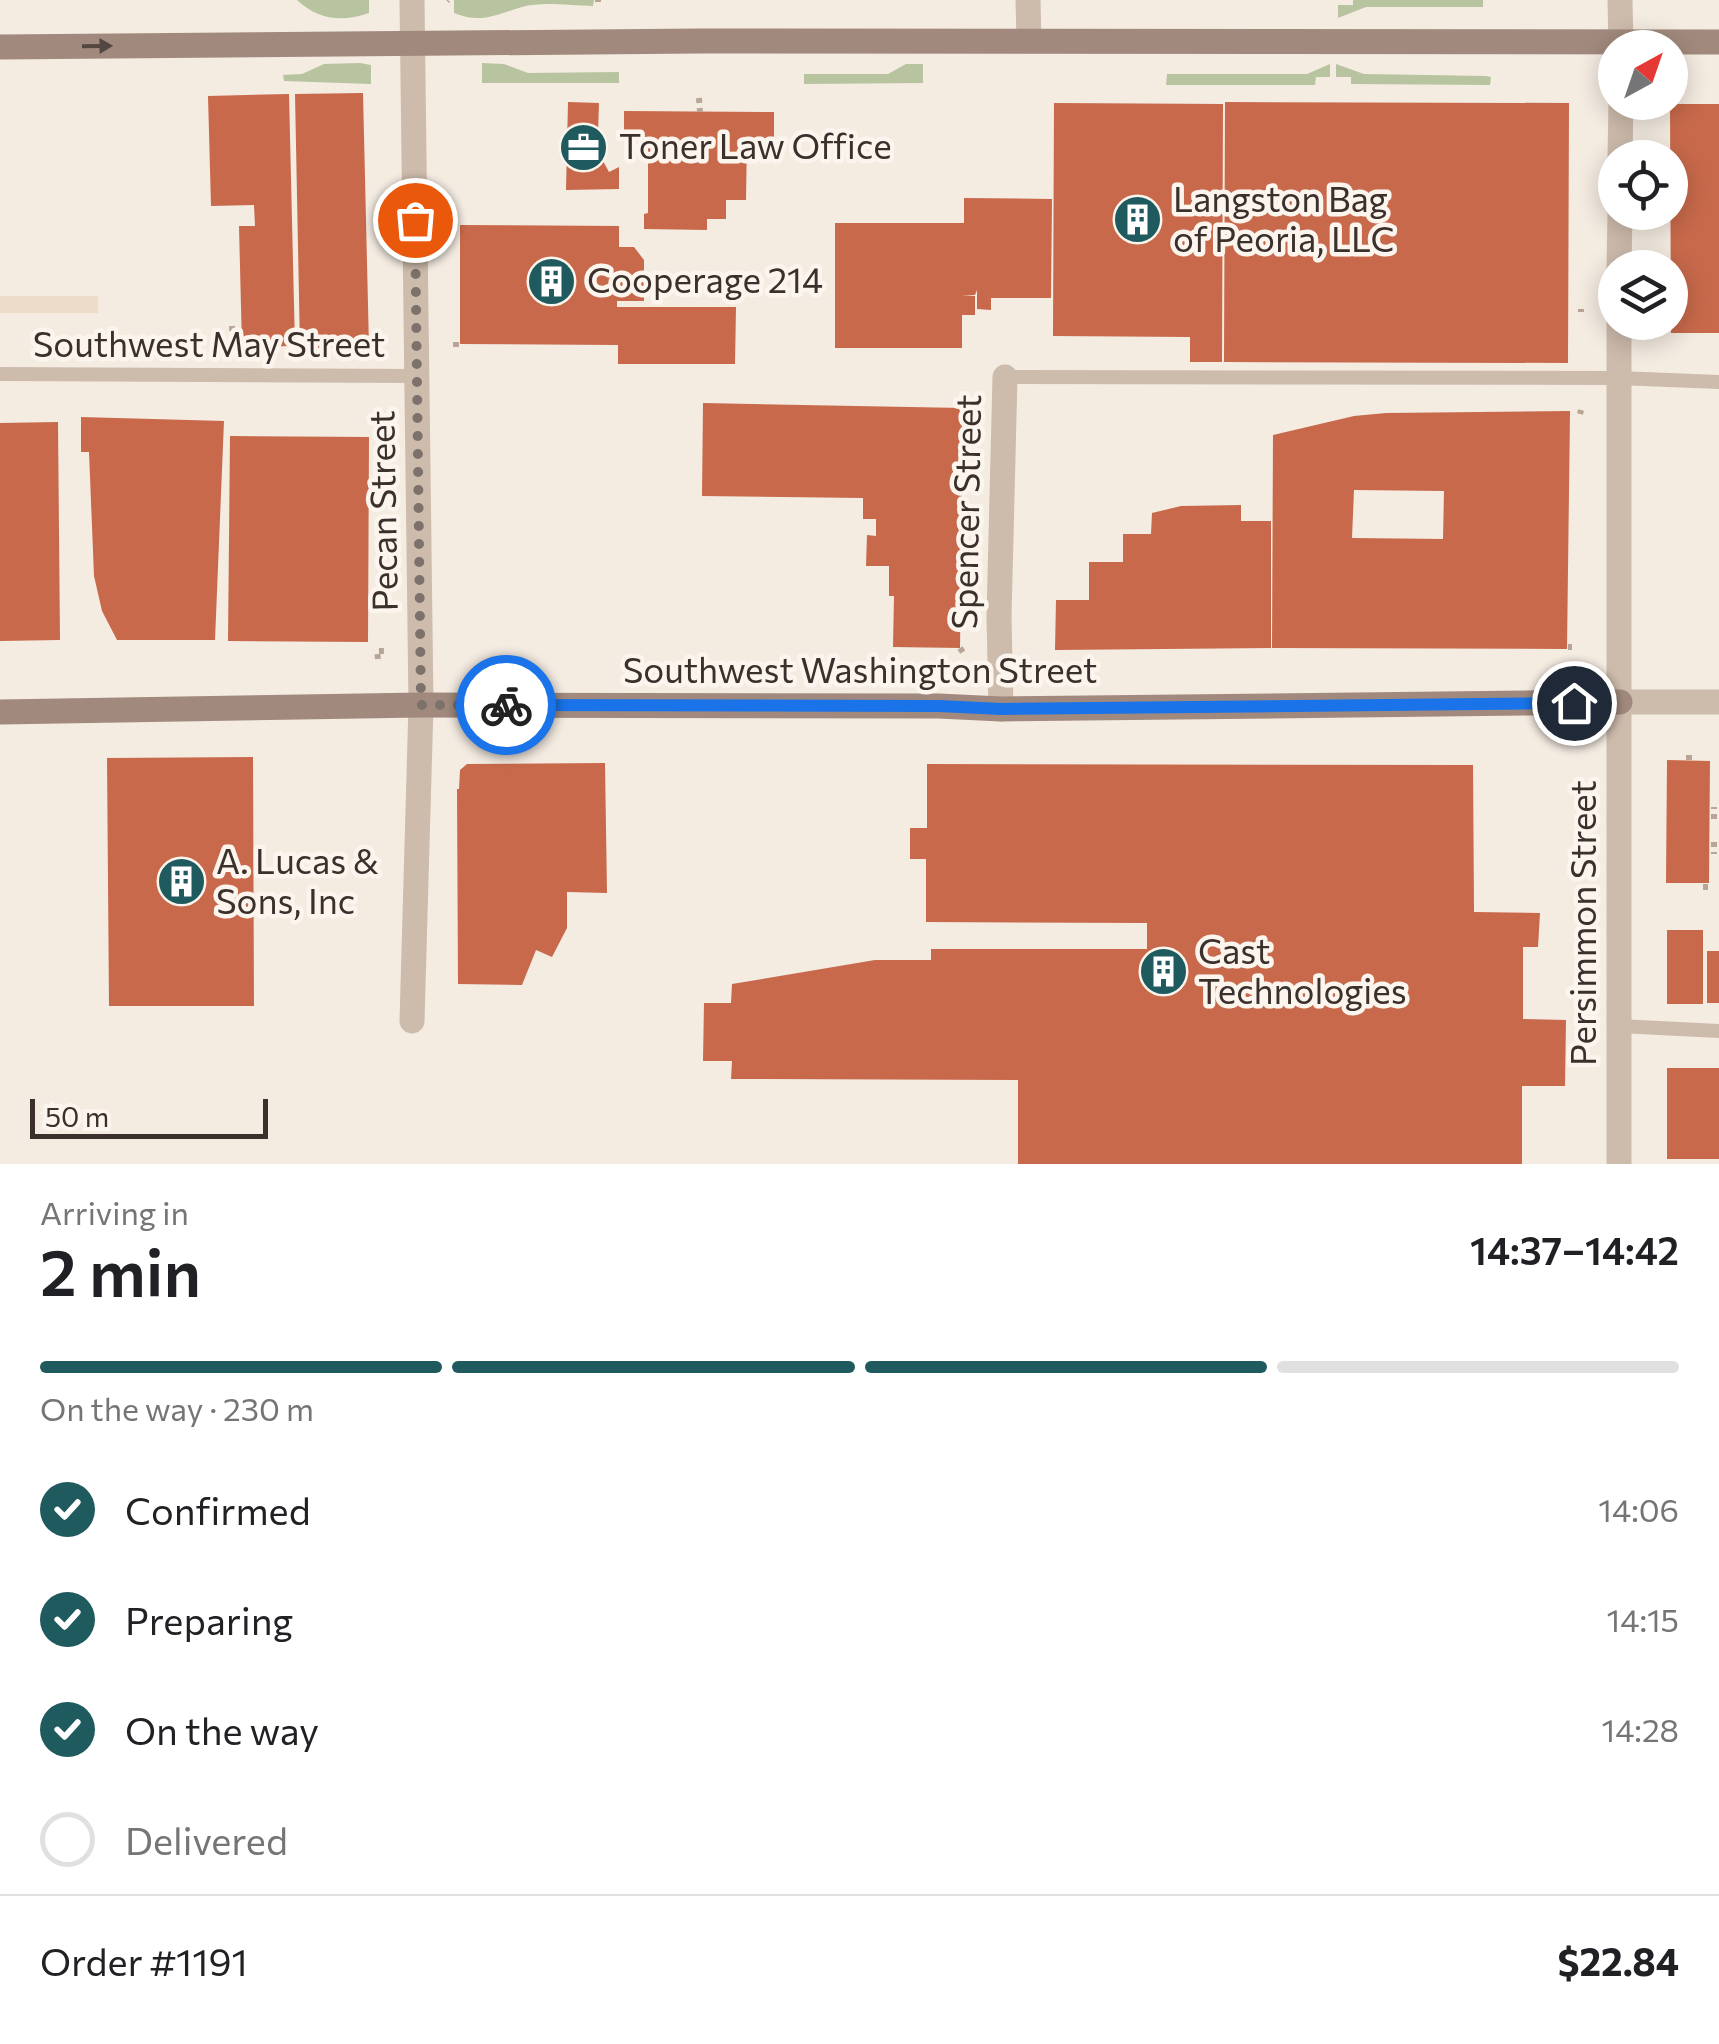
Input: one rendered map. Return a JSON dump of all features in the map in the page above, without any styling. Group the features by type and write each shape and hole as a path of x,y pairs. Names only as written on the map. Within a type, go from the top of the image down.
{"main road":[{"path":"0,46 1029,41 1598,44"},
{"path":"1688,43 1719,42"},
{"name":"Southwest Washington Street","path":"0,712 421,705 1001,709 1620,702"}],"street":[{"name":"Pecan Street","path":"412,0 421,705 412,1021"},
{"path":"1028,0 1029,41"},
{"path":"1620,0 1621,30"},
{"name":"Persimmon Street","path":"1618,340 1619,1164"},
{"name":"Spencer Street","path":"1001,709 999,617 1005,376"},
{"name":"Southwest Washington Street","path":"1620,702 1719,702"}],"lane":[{"name":"Southwest May Street","path":"0,374 417,376"},
{"path":"1005,376 1618,378 1719,382"},
{"path":"1619,1026 1719,1031"}],"path":[{"path":"700,98 700,112"},
{"path":"232,326 233,346"},
{"path":"378,658 377,651 385,651"},
{"path":"1714,808 1714,819"},
{"path":"1714,842 1714,854"},
{"path":"1703,887 1713,887"}],"green space":[{"path":"297,0 369,0 369,13 330,17"},
{"path":"454,0 594,0 593,6 530,5 481,18 454,13"},
{"path":"1353,0 1483,0 1483,7 1366,7 1338,18 1338,5 1353,5"},
{"path":"482,63 504,64 528,73 619,72 619,83 482,83"},
{"path":"324,64 371,65 371,84 284,81 283,75 302,74"},
{"path":"906,64 923,64 923,83 804,84 804,74 888,74"},
{"path":"1330,64 1330,77 1316,77 1315,85 1166,85 1167,74 1307,74"},
{"path":"1336,64 1364,74 1491,77 1490,85 1351,84 1351,77 1336,77"}],"shaded area":[{"path":"0,296 98,296 98,313 0,313"}],"building":[{"path":"363,93 369,347 300,348 295,94"},
{"path":"289,94 295,346 242,347 239,226 255,226 254,205 211,206 208,96"},
{"name":"Toner Law Office","path":"568,102 599,103 598,134 605,145 597,150 609,172 619,167 619,189 566,190"},
{"path":"1225,102 1569,103 1568,363 1224,362"},
{"name":"Langston Bag of Peoria, LLC","path":"1054,103 1223,104 1222,362 1190,362 1190,337 1053,336"},
{"path":"1688,104 1719,104 1719,333 1688,333 1688,250 1671,250 1671,230 1688,230 1688,140 1670,140 1670,120 1688,120"},
{"path":"624,111 774,112 774,138 747,138 746,200 726,200 726,219 707,219 707,230 644,229 644,214 648,213 648,137 624,137"},
{"path":"964,198 1052,199 1051,298 991,298 991,310 977,309 977,290 975,295 962,295 975,296 975,315 962,315 962,348 835,348 835,223 964,223"},
{"name":"Cooperage 214","path":"460,225 619,226 619,247 634,247 644,260 644,301 617,301 617,307 736,307 735,364 618,364 618,345 460,344"},
{"path":"703,403 963,408 960,648 893,647 894,596 889,596 889,566 866,566 867,535 876,536 876,519 863,519 863,498 702,496"},
{"path":"1570,411 1567,649 1272,648 1273,435 1354,416","holes":["1354,490 1444,491 1443,539 1352,538"]},
{"path":"81,417 224,421 215,640 117,640 102,611 94,576 89,452 81,452"},
{"path":"58,422 60,640 0,641 0,423"},
{"path":"230,436 369,437 368,642 228,641"},
{"path":"1241,505 1241,521 1271,521 1271,648 1055,650 1056,600 1089,600 1089,562 1123,562 1123,534 1151,534 1152,513 1181,506"},
{"name":"A. Lucas & Sons, Inc","path":"253,757 254,1006 109,1006 107,758"},
{"path":"1667,760 1710,761 1709,883 1666,883"},
{"path":"605,763 607,893 567,892 567,928 552,957 536,950 522,985 458,984 460,770 467,764"},
{"name":"Cast Technologies","path":"927,764 1473,765 1474,912 1540,913 1538,947 1523,947 1523,1019 1566,1020 1565,1086 1522,1086 1522,1164 1018,1164 1018,1080 731,1079 732,1061 703,1061 704,1003 731,1003 732,984 875,960 931,960 931,949 1147,949 1147,923 926,922 926,859 910,859 910,828 927,828"},
{"path":"1667,930 1703,930 1703,1004 1667,1004"},
{"path":"1707,951 1719,951 1719,1003 1707,1003"},
{"path":"1667,1068 1719,1068 1719,1159 1667,1159"}],"way so far":[{"path":"415,220 421,705 506,705"}],"place":[{"name":"Toner Law Office","path":"584,147"},
{"name":"Langston Bag of Peoria, LLC","path":"1138,220"},
{"name":"Cooperage 214","path":"552,281"},
{"name":"A. Lucas & Sons, Inc","path":"181,882"},
{"name":"Cast Technologies","path":"1163,972"}],"route":[{"path":"506,705 1001,709 1574,703"}]}
